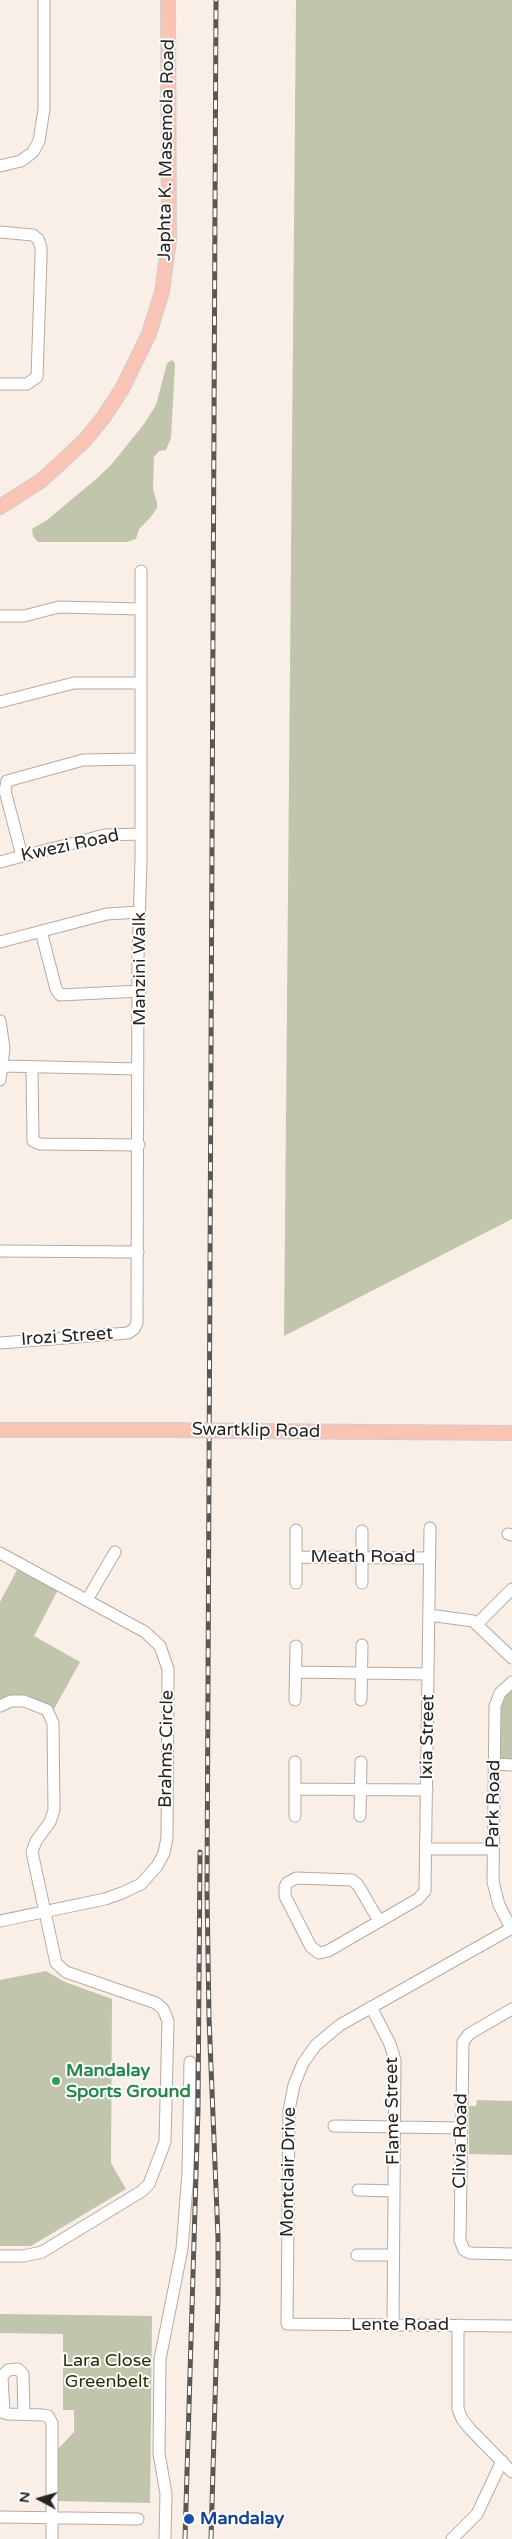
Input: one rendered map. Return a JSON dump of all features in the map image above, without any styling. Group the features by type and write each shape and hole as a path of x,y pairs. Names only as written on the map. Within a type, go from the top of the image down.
{"main road":[{"name":"Japhta K. Masemola Road","path":"0,507 42,480 85,440 103,418 122,389 149,334 162,292 169,241 168,0"},
{"name":"Swartklip Road","path":"0,1430 512,1433"}],"street":[{"path":"0,166 21,161 33,152 39,141 44,109 44,0"},
{"path":"0,232 33,234 41,246 41,258 37,377 27,384 0,384"},
{"name":"Manzini Walk","path":"134,1330 137,1323 139,1145 141,571"},
{"path":"0,616 24,616 59,607 140,609"},
{"path":"0,702 74,683 141,683"},
{"path":"22,856 5,791 7,781 83,760 140,759"},
{"name":"Kwezi Road","path":"0,862 105,836 141,834"},
{"path":"0,942 107,914 140,912"},
{"path":"42,931 56,989 60,994 140,991"},
{"path":"0,1021 4,1048 0,1080"},
{"path":"2,1066 138,1069"},
{"path":"32,1068 33,1141 40,1144 139,1145"},
{"path":"0,1251 138,1252"},
{"name":"Irozi Street","path":"0,1343 128,1333 134,1330"},
{"name":"Ixia Street","path":"379,1921 358,1885 352,1880 296,1878 286,1883 285,1887 285,1896 311,1947 316,1952 328,1951 422,1896 426,1886 430,1528"},
{"path":"296,1530 296,1583"},
{"path":"362,1531 362,1583"},
{"path":"87,1600 115,1552"},
{"name":"Brahms Circle","path":"0,1553 145,1632 156,1640 166,1657 168,1669 166,1845 161,1860 153,1873 135,1888 104,1899 0,1921"},
{"name":"Meath Road","path":"296,1557 430,1558"},
{"path":"478,1623 512,1589"},
{"path":"429,1615 469,1619 478,1623 512,1658"},
{"path":"361,1700 362,1645"},
{"path":"295,1700 296,1646"},
{"path":"296,1672 428,1674"},
{"name":"Park Road","path":"512,1682 500,1693 496,1702 493,1849 495,1894 512,1928"},
{"path":"0,1706 11,1701 24,1701 47,1710 53,1723 54,1810 50,1822 36,1841 32,1852 54,1959 59,1967 69,1973 156,2003 166,2015 165,2142 149,2184 142,2191 42,2252 23,2256 0,2256"},
{"path":"295,1762 295,1816"},
{"path":"360,1816 361,1762"},
{"path":"494,1764 512,1765"},
{"path":"295,1789 427,1790"},
{"path":"426,1849 493,1849"},
{"name":"Montclair Drive","path":"287,2324 289,2110 294,2085 303,2063 323,2038 371,2007 512,1928"},
{"name":"Flame Street","path":"371,2007 394,2055 393,2325"},
{"name":"Clivia Road","path":"512,2009 464,2039 462,2045 460,2244 470,2253 512,2254"},
{"path":"165,2539 166,2494 159,2453 160,2359 182,2249 188,2174 190,2062"},
{"path":"334,2126 461,2128"},
{"name":"Flame Street","path":"358,2190 394,2191"},
{"path":"357,2254 393,2255"},
{"name":"Lente Road","path":"287,2324 512,2326"},
{"path":"458,2325 458,2410 470,2429 512,2472"},
{"path":"24,2414 48,2416 52,2423 52,2539"},
{"path":"452,2539 477,2514 502,2461"},
{"path":"0,2517 138,2519"}],"green space":[{"path":"296,0 512,0 512,1219 284,1336"},
{"path":"172,360 175,363 171,438 166,450 159,451 154,457 153,489 157,508 139,529 136,539 127,542 38,542 33,536 32,529 47,520 111,465 144,424 156,405 167,363"},
{"path":"18,1568 58,1590 34,1636 80,1662 54,1709 23,1695 11,1695 0,1700 0,1602"},
{"path":"512,1687 512,1761 503,1760 499,1756 500,1700"},
{"name":"Mandalay Sports Ground","path":"46,1971 65,1982 112,1999 111,2163 126,2189 31,2246 0,2246 0,1980"},
{"path":"477,2100 512,2101 512,2155 469,2154 469,2106 476,2106"},
{"name":"Lara Close Greenbelt","path":"0,2314 152,2316 150,2503 56,2501 56,2451 74,2432 74,2410 63,2410 63,2334 0,2333"}],"railway":[{"path":"211,2539 218,2297 218,2237 209,2018 207,1891 216,0"},
{"path":"185,2539 198,2109 200,1852"}],"place":[{"name":"Mandalay Sports Ground","path":"56,2081"},
{"name":"Mandalay","path":"189,2519"}]}
